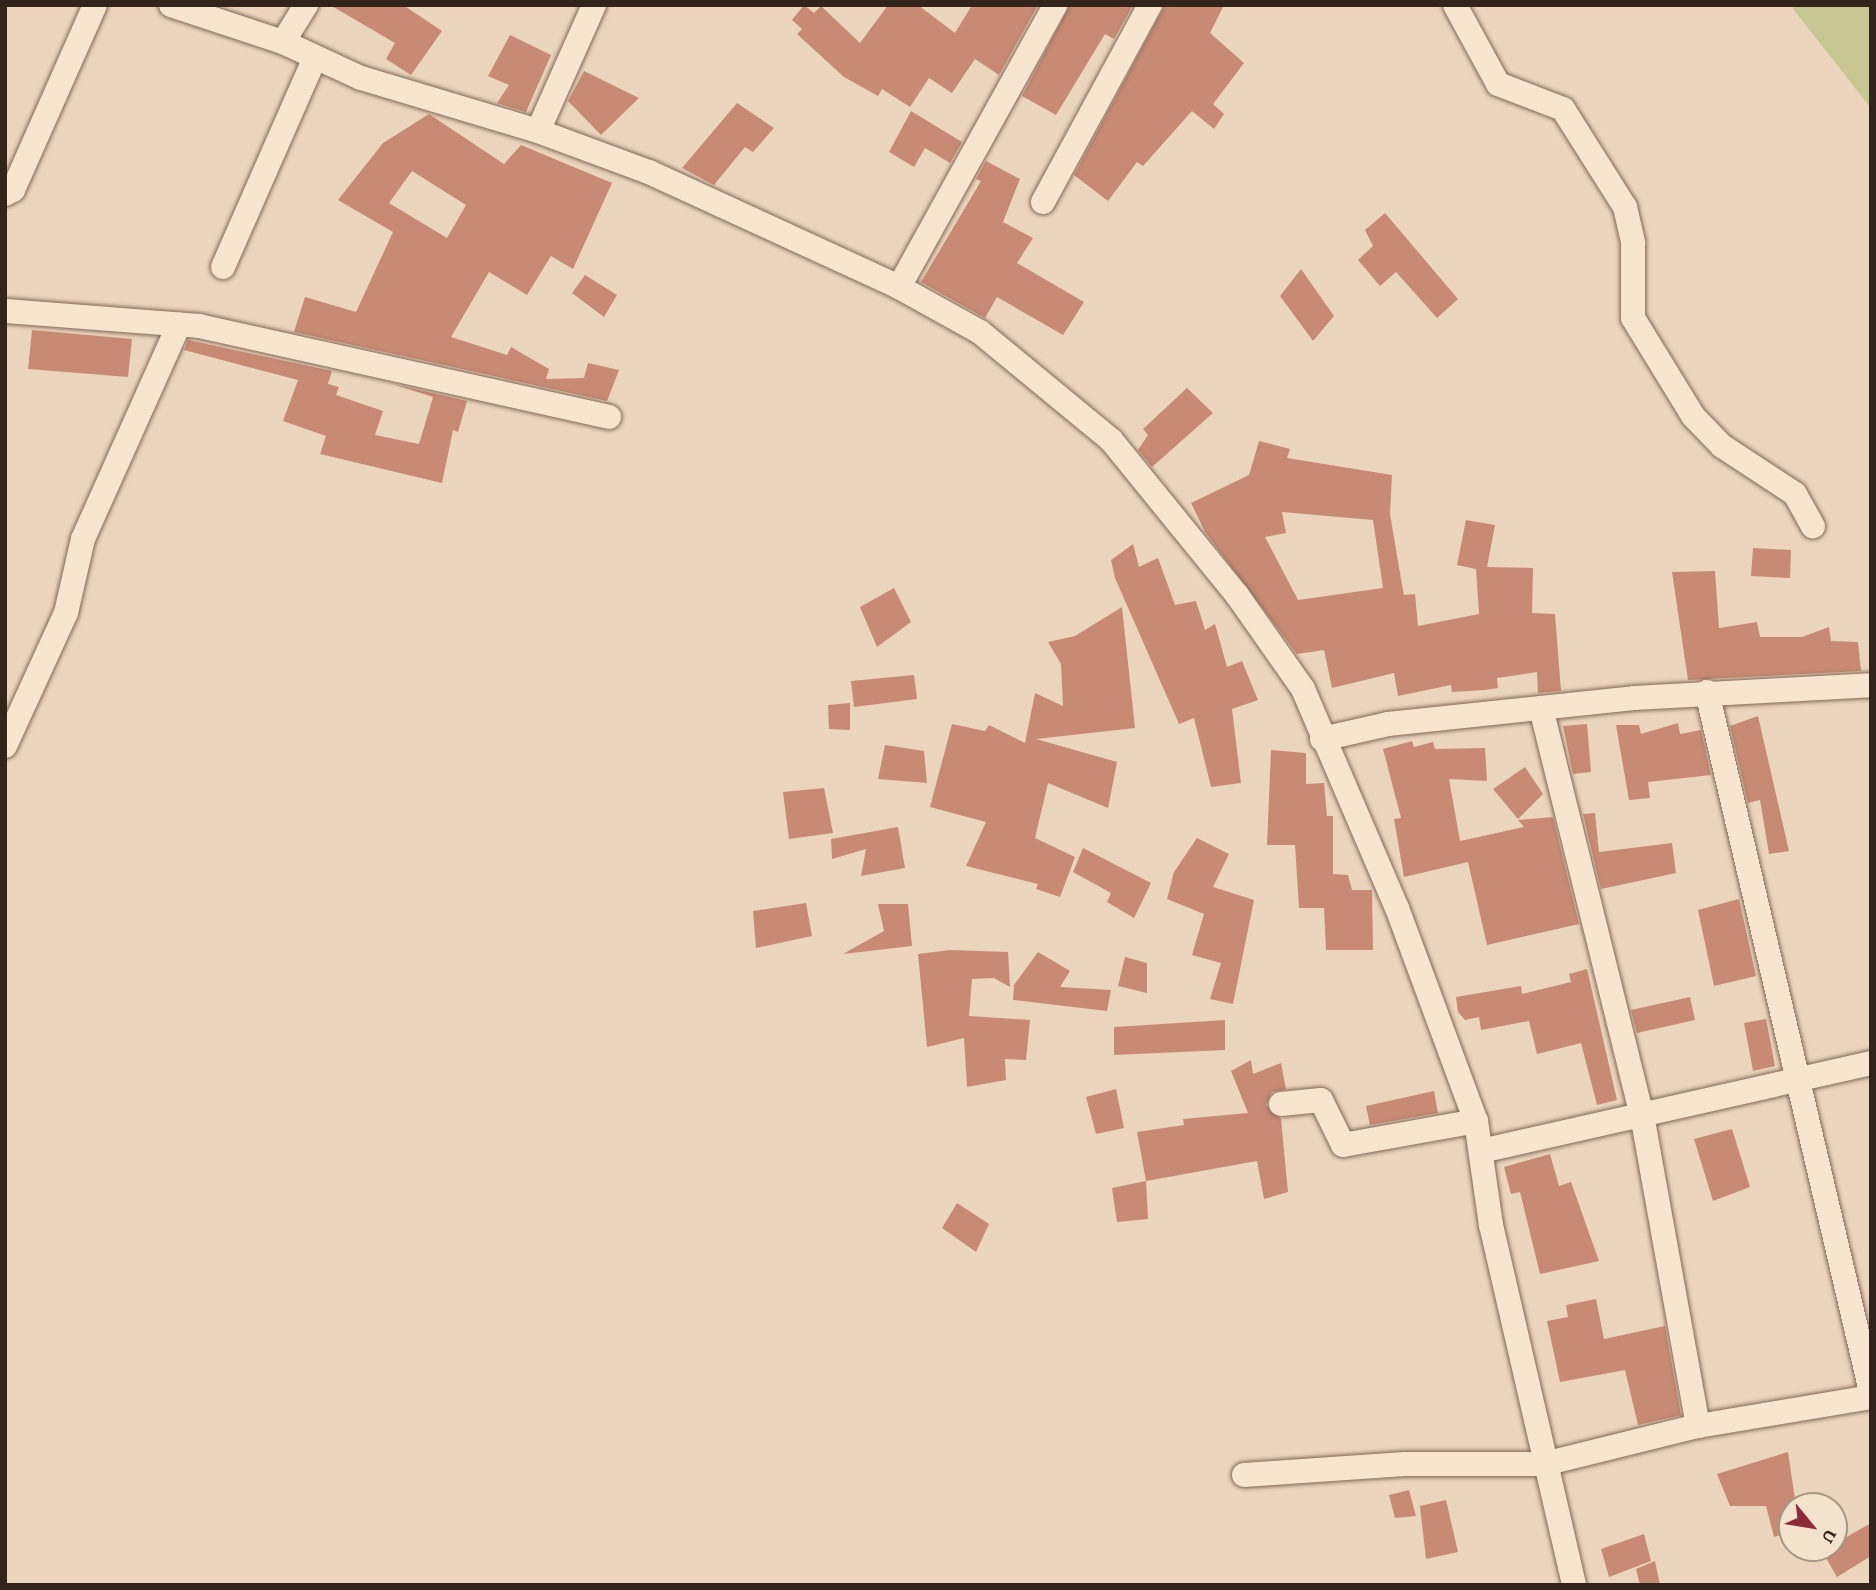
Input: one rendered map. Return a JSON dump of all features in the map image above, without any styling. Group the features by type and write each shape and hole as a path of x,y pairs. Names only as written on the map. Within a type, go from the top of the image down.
{"street":[{"path":"5,194 13,190 96,5"},
{"path":"171,5 283,42 361,78 538,131 649,173 900,287 981,332 1111,440 1237,595 1303,689 1322,739 1397,908 1476,1121 1544,1464 1574,1585"},
{"path":"283,42 306,5"},
{"path":"538,131 594,5"},
{"path":"900,287 1055,5"},
{"path":"1043,202 1150,5"},
{"path":"1455,5 1498,84 1563,109 1625,208 1632,234 1633,318 1693,416 1722,446 1795,494 1813,526"},
{"path":"223,267 314,57"},
{"path":"5,311 179,324 609,417"},
{"path":"5,746 66,613 83,539 179,324"},
{"path":"1322,739 1388,724 1541,708 1707,692 1871,685"},
{"path":"1244,1475 1405,1464 1544,1464 1698,1426 1871,1394 1707,692"},
{"path":"1541,708 1642,1115 1698,1426"},
{"path":"1481,1152 1871,1063"},
{"path":"1280,1104 1321,1100 1343,1145 1476,1121"}],"shaded area":[{"path":"1795,5 1871,5 1871,108 1793,9"}],"building":[{"path":"330,5 403,5 442,31 411,75 386,59 395,43"},
{"path":"804,5 814,13 821,6 860,43 888,5 918,5 955,33 972,5 1038,5 999,75 975,59 952,93 929,78 910,107 882,89 878,96 844,77 797,34 802,29 792,20"},
{"path":"1070,5 1133,5 1114,39 1105,34 1056,115 1022,96"},
{"path":"1165,5 1224,5 1210,33 1244,63 1213,104 1224,114 1214,129 1192,111 1143,166 1137,162 1108,201 1074,175"},
{"path":"510,35 551,55 526,112 497,103 509,85 488,76"},
{"path":"584,71 639,98 601,135 568,101"},
{"path":"737,103 774,128 753,152 745,147 714,185 682,168"},
{"path":"911,111 962,142 950,163 925,148 914,167 889,152"},
{"path":"429,114 504,164 521,145 612,183 573,269 551,256 527,295 489,272 451,337 507,355 511,347 549,369 546,379 584,378 588,363 619,370 607,401 294,332 305,297 356,312 393,232 338,200 383,143","holes":["412,171 466,205 447,238 389,203"]},
{"path":"986,161 1020,179 1003,222 1033,238 1017,263 1084,302 1063,335 997,297 985,318 921,282 981,181 976,179"},
{"path":"1385,213 1458,299 1437,318 1396,272 1380,286 1358,260 1373,246 1365,230"},
{"path":"1301,269 1334,316 1313,341 1280,296"},
{"path":"585,275 617,295 604,317 572,293"},
{"path":"32,330 132,339 128,377 28,369"},
{"path":"188,340 332,371 328,384 339,387 336,395 383,411 375,435 419,444 433,397 393,384 467,401 458,432 453,430 442,483 320,454 326,436 283,421 298,380 184,350"},
{"path":"1187,388 1213,413 1152,467 1138,450 1148,435 1143,429"},
{"path":"1259,441 1290,449 1287,458 1392,475 1390,514 1401,579 1404,595 1415,594 1418,626 1479,614 1476,569 1457,565 1466,520 1495,525 1487,567 1533,568 1532,613 1555,614 1561,691 1538,693 1537,672 1497,678 1498,688 1484,690 1452,692 1451,685 1398,696 1394,673 1332,688 1324,650 1297,654 1205,532 1191,503 1249,475","holes":["1282,512 1373,520 1383,588 1298,600 1265,537 1286,533"]},
{"path":"1133,544 1139,567 1158,558 1175,605 1196,601 1205,630 1215,624 1227,667 1242,661 1258,700 1232,709 1241,783 1211,787 1194,718 1179,724 1115,578 1111,560"},
{"path":"1753,548 1791,550 1790,578 1751,576"},
{"path":"1715,571 1719,628 1757,622 1760,637 1802,637 1829,627 1831,641 1858,642 1861,671 1688,680 1672,572"},
{"path":"894,588 911,622 877,647 860,607"},
{"path":"1122,607 1135,728 1036,739 1117,762 1108,808 1048,783 1035,838 1075,857 1060,897 1036,889 1038,884 966,866 986,822 930,807 952,724 985,731 989,725 1025,743 1035,693 1063,706 1061,664 1048,642 1075,636"},
{"path":"914,675 917,699 854,707 851,681"},
{"path":"850,703 850,730 829,729 828,705"},
{"path":"1758,716 1789,851 1769,854 1760,800 1748,803 1730,726"},
{"path":"1678,723 1680,734 1701,730 1711,775 1648,782 1650,798 1629,800 1616,725 1639,725 1641,734"},
{"path":"1587,724 1591,772 1573,774 1563,726"},
{"path":"1412,741 1414,747 1433,742 1435,749 1485,748 1487,781 1449,779 1460,841 1524,827 1518,820 1553,817 1579,924 1487,945 1468,862 1404,877 1394,819 1401,818 1383,749"},
{"path":"885,745 924,751 927,783 878,779"},
{"path":"1271,750 1306,753 1306,784 1324,783 1327,816 1333,816 1333,874 1348,875 1352,890 1372,890 1373,950 1326,950 1324,908 1299,908 1295,845 1267,845"},
{"path":"1525,767 1543,794 1518,819 1493,789"},
{"path":"824,788 833,833 789,839 783,792"},
{"path":"1595,813 1599,852 1672,843 1676,873 1601,889 1583,814"},
{"path":"898,827 905,868 861,876 866,849 832,859 831,839"},
{"path":"1197,838 1229,854 1213,887 1254,900 1233,1004 1210,999 1221,963 1192,955 1204,914 1167,899 1174,872"},
{"path":"1083,848 1151,883 1134,918 1107,902 1111,893 1073,872"},
{"path":"1739,899 1756,976 1714,986 1698,910"},
{"path":"806,903 812,936 756,948 753,911"},
{"path":"878,904 908,904 912,946 843,954 884,931"},
{"path":"950,950 1008,952 1010,987 994,978 972,979 969,1016 1030,1020 1026,1060 1005,1059 1006,1080 967,1087 964,1038 927,1047 918,954"},
{"path":"1038,952 1070,971 1060,987 1111,990 1107,1011 1013,1000 1014,985"},
{"path":"1125,957 1147,963 1147,993 1118,986"},
{"path":"1587,969 1617,1100 1597,1105 1581,1043 1537,1054 1529,1021 1481,1030 1479,1017 1465,1020 1458,1012 1456,997 1521,986 1522,994 1571,982 1569,974"},
{"path":"1690,997 1695,1020 1637,1033 1631,1010"},
{"path":"1766,1019 1775,1066 1753,1071 1744,1023"},
{"path":"1225,1020 1225,1050 1114,1055 1114,1027"},
{"path":"1251,1060 1253,1074 1281,1063 1286,1089 1272,1092 1266,1105 1281,1119 1288,1192 1264,1199 1257,1161 1146,1181 1137,1132 1184,1125 1183,1119 1248,1113 1231,1071"},
{"path":"1116,1089 1124,1128 1096,1134 1086,1097"},
{"path":"1434,1091 1438,1113 1370,1125 1366,1106"},
{"path":"1732,1129 1750,1187 1713,1201 1694,1139"},
{"path":"1550,1154 1559,1186 1571,1182 1599,1261 1540,1274 1520,1192 1511,1194 1504,1167"},
{"path":"1146,1181 1148,1219 1117,1222 1112,1188"},
{"path":"957,1203 989,1224 976,1252 942,1228"},
{"path":"1596,1299 1604,1339 1665,1326 1681,1415 1638,1425 1625,1370 1560,1382 1547,1321 1568,1317 1566,1305"},
{"path":"1788,1452 1794,1492 1778,1492 1778,1536 1774,1537 1766,1506 1730,1506 1717,1474"},
{"path":"1409,1490 1416,1516 1395,1518 1389,1495"},
{"path":"1446,1500 1458,1552 1426,1559 1420,1506"},
{"path":"1871,1523 1871,1556 1837,1577 1828,1562 1848,1562 1848,1536"},
{"path":"1644,1534 1651,1561 1609,1577 1601,1549"},
{"path":"1655,1561 1660,1585 1640,1585 1636,1569"}]}
